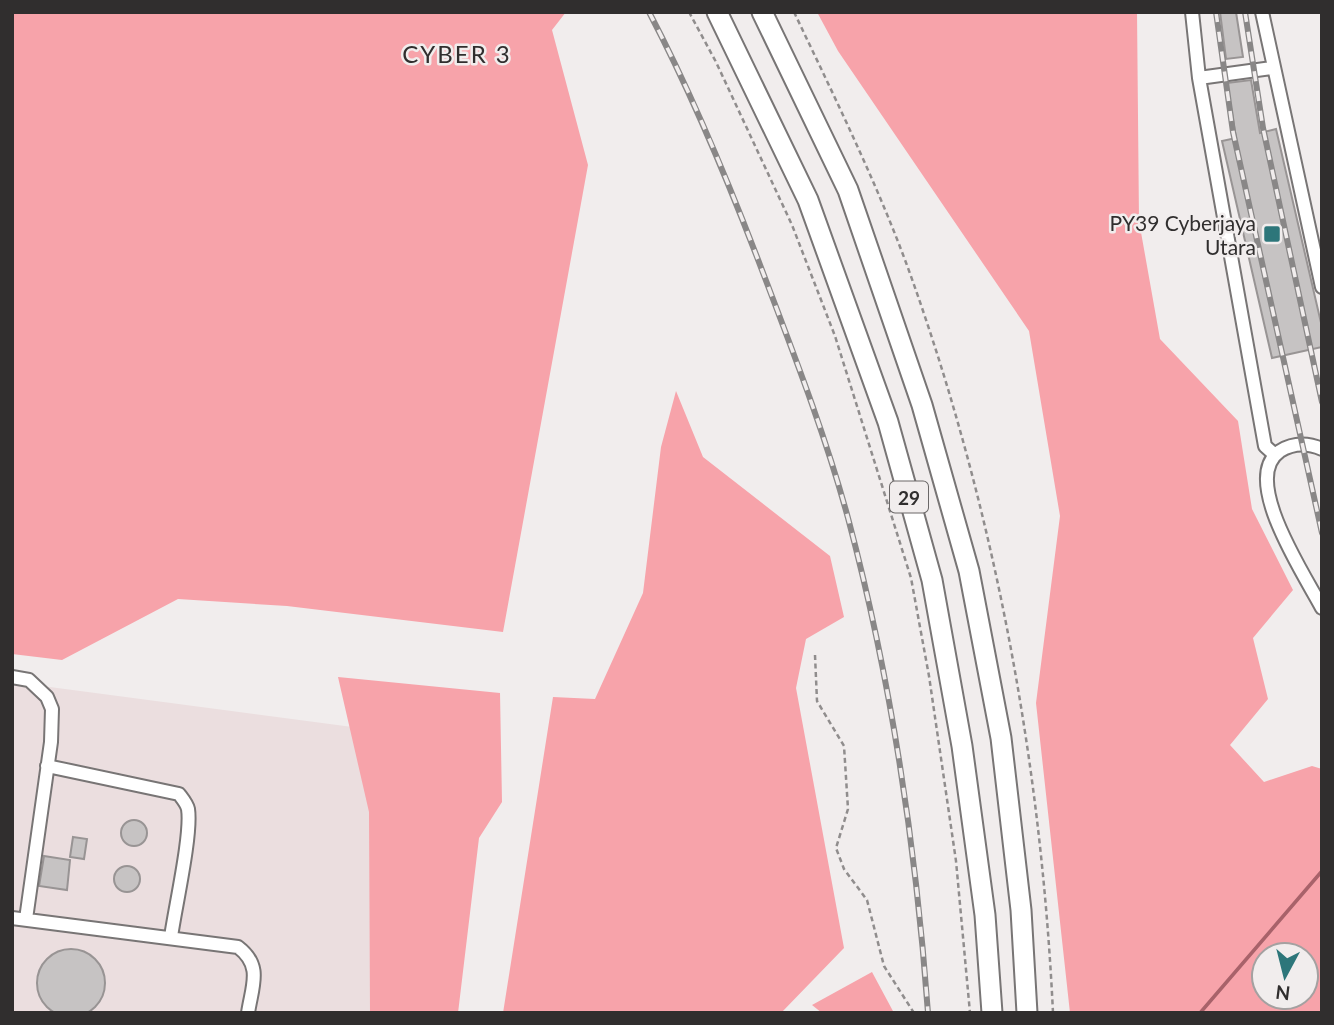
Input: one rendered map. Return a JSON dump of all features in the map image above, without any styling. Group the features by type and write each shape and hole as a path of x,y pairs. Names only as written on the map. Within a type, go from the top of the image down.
{"highway":[{"name":"29","path":"717,12 808,201 888,422 932,580 962,746 985,915 992,1013"},
{"name":"29","path":"762,12 848,190 922,405 969,571 1001,738 1021,911 1027,1013"}],"street":[{"path":"1192,12 1199,78 1265,446 1275,455"},
{"path":"1262,12 1272,68 1322,287"},
{"path":"1199,78 1272,68"},
{"path":"1322,449 1298,444 1275,455 1266,484 1271,509 1322,608"},
{"path":"12,677 29,680 47,697 52,709 26,919"},
{"path":"47,766 180,794 188,809 171,937"},
{"path":"12,918 238,947 250,956 255,966 248,1013"}],"path":[{"path":"689,12 716,62 802,250 851,385 911,578 929,676 956,861 970,1013"},
{"path":"815,655 817,701 844,747 848,809 836,848 844,869 867,900 884,966 914,1013"},
{"path":"1043,905 1053,1013"}],"shaded area":[{"path":"12,12 566,12 552,30 588,165 503,632 287,606 178,599 62,660 12,654"},
{"path":"817,12 1137,12 1139,221 1160,339 1238,421 1252,509 1293,590 1253,638 1268,699 1230,745 1264,782 1312,766 1322,769 1322,1013 1070,1013 1036,703 1060,516 1029,331 838,51"},
{"path":"676,391 703,457 830,556 844,617 806,639 796,688 844,948 781,1013 503,1013 553,697 595,699 643,593 661,447"},
{"path":"338,677 500,693 502,802 479,838 458,1013 370,1013 369,812"},
{"path":"12,682 428,737 389,1013 12,1013"},
{"path":"872,972 894,1013 822,1013 812,1005"}],"building":[{"path":"1220,12 1236,12 1243,57 1226,59"},
{"name":"PY39 Cyberjaya Utara","path":"1251,80 1260,133 1276,129 1322,327 1322,347 1272,358 1222,141 1236,138 1227,83"},
{"path":"134,820 143,824 147,833 143,842 134,846 125,842 121,833 125,824"},
{"path":"73,837 87,839 84,859 70,857"},
{"path":"44,856 70,860 67,890 39,886"},
{"path":"127,866 136,870 140,879 136,888 127,892 118,888 114,879 118,870"},
{"path":"71,949 84,952 95,959 102,970 105,983 102,996 95,1007 84,1014 71,1017 58,1014 47,1007 40,996 37,983 40,970 47,959 58,952"}],"waterway":[{"path":"1200,1013 1322,871"}],"railway":[{"path":"649,12 697,110 739,211 810,397 848,518 877,640 900,764 928,1013"},
{"path":"1216,12 1233,132 1322,533"},
{"path":"1245,12 1263,128 1322,402"}],"place":[{"name":"PY39 Cyberjaya Utara","path":"1272,234"}],"district":[{"name":"CYBER 3","path":"457,53"}]}
